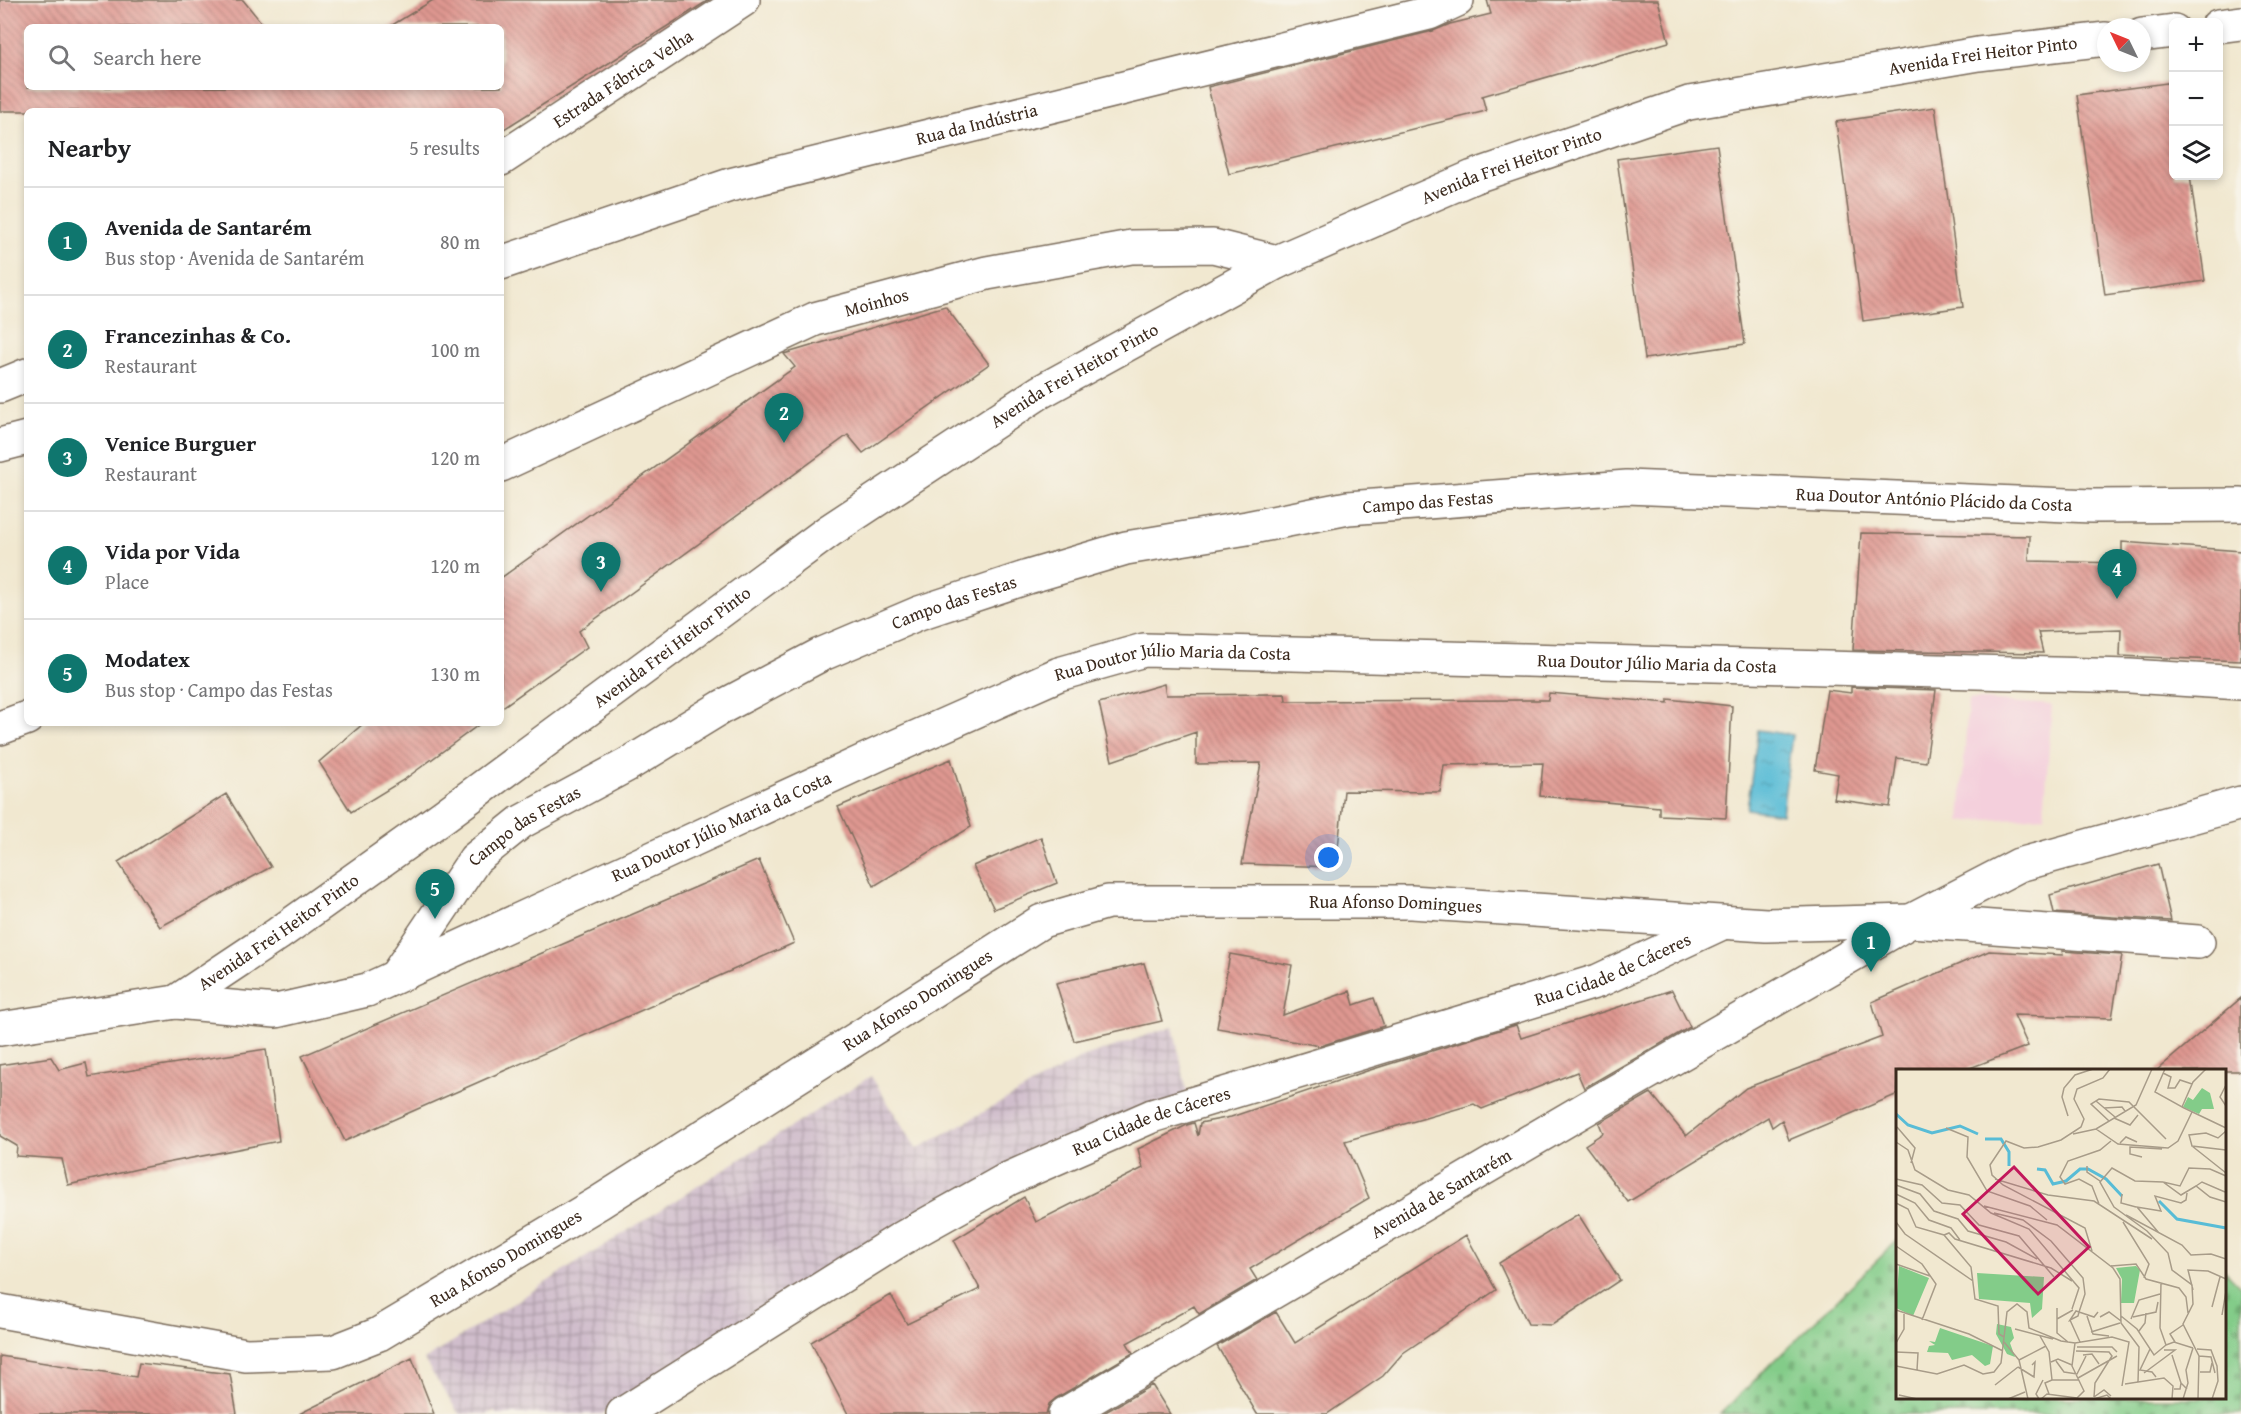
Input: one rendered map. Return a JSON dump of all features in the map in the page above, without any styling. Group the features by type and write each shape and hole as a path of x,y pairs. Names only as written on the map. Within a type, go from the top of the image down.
{"street":[{"name":"Estrada Fábrica Velha","path":"504,157 743,0"},
{"name":"Rua da Indústria","path":"504,262 730,185 1429,13 1457,0"},
{"path":"2223,25 2241,23"},
{"path":"2151,34 2169,32"},
{"name":"Avenida Frei Heitor Pinto","path":"176,1002 278,934 445,815 830,531 1040,392 1277,262 1473,177 1689,103 1978,54 2097,40"},
{"name":"Moinhos","path":"504,464 816,319 987,273 1131,247 1213,246 1277,262"},
{"path":"0,386 24,376"},
{"path":"0,445 24,439"},
{"name":"Rua Doutor António Plácido da Costa","path":"1627,487 2092,506 2241,506"},
{"name":"Campo das Festas","path":"396,976 475,859 521,822 627,765 722,707 820,655 919,613 1126,548 1348,508 1627,487"},
{"name":"Rua Doutor Júlio Maria da Costa","path":"176,1002 276,1011 367,990 892,748 1059,674 1144,650 2130,676 2241,683"},
{"path":"0,728 24,719"},
{"name":"Avenida de Santarém","path":"1065,1414 1911,921 2019,865 2241,803"},
{"name":"Rua Afonso Domingues","path":"0,1311 246,1355 333,1352 379,1334 600,1202 1042,921 1108,902 1411,902 1766,925 1911,921"},
{"path":"1911,921 2198,942"},
{"name":"Rua Cidade de Cáceres","path":"623,1414 899,1240 1008,1179 1152,1116 1598,981 1723,922"},
{"path":"0,1029 176,1002"}],"shaded area":[{"path":"1968,699 2052,705 2044,816 1960,822"},
{"path":"1173,1026 1188,1096 602,1414 496,1414 494,1411 488,1414 459,1414 424,1360 871,1076 917,1149 1079,1059"}],"green space":[{"path":"1896,1242 1896,1399 2226,1399 2226,1272 2241,1287 2241,1414 1720,1414"}],"water":[{"path":"1758,730 1792,735 1782,814 1747,809"}],"building":[{"path":"0,0 243,0 263,24 24,24 24,90 504,90 504,24 394,24 433,0 709,0 504,129 504,108 24,108 24,111 0,111"},
{"path":"1487,0 1658,0 1669,42 1482,96 1486,111 1229,174 1208,87 1433,31 1450,24 1491,14"},
{"path":"2169,83 2169,180 2191,180 2205,281 2105,295 2077,95"},
{"path":"1935,107 1963,307 1863,321 1836,122"},
{"path":"1717,145 1745,344 1645,359 1617,159"},
{"path":"945,306 989,364 863,453 848,435 579,631 587,647 504,706 504,576 795,367 784,354"},
{"path":"1861,533 2030,536 2029,561 2122,563 2122,542 2241,551 2241,661 2120,656 2121,629 2038,632 2043,653 1853,650"},
{"path":"1164,684 1166,695 1285,694 1286,700 1284,701 1548,700 1549,693 1668,703 1668,699 1732,706 1726,818 1659,815 1659,807 1540,796 1543,763 1444,765 1440,792 1344,791 1336,867 1242,864 1261,763 1196,764 1196,732 1112,761 1099,703"},
{"path":"1851,687 1936,690 1926,762 1897,758 1890,807 1834,799 1838,774 1815,770 1827,690 1851,693"},
{"path":"361,726 477,726 405,779 351,812 319,762"},
{"path":"951,759 971,827 874,886 838,807"},
{"path":"226,794 271,867 160,927 118,862"},
{"path":"1041,837 1057,883 994,909 973,866"},
{"path":"759,860 794,943 345,1141 302,1056"},
{"path":"2158,864 2171,921 2054,913 2050,895"},
{"path":"1989,951 2063,955 2062,951 2122,955 2112,1018 2014,1015 2028,1046 1967,1069 1896,1069 1896,1095 1789,1140 1782,1120 1772,1127 1768,1117 1628,1202 1585,1145 1603,1133 1599,1123 1651,1093 1686,1136 1746,1088 1882,1037 1872,1002"},
{"path":"1230,954 1292,965 1283,1015 1350,991 1354,1005 1374,998 1384,1026 1320,1046 1217,1028"},
{"path":"1144,963 1162,1021 1074,1041 1056,983"},
{"path":"1672,990 1690,1027 1584,1088 1577,1072 1482,1109 1474,1104 1345,1141 1369,1198 1250,1269 1257,1280 1199,1314 1194,1306 1127,1343 1133,1353 1056,1398 1049,1404 1046,1414 848,1414 811,1342 891,1295 907,1324 980,1289 954,1240 1024,1197 1036,1222 1143,1168 1138,1149 1187,1125 1194,1123 1198,1136 1200,1123 1231,1117 1367,1071 1516,1025 1521,1038"},
{"path":"2241,998 2241,1071 2158,1069"},
{"path":"266,1049 279,1141 68,1185 62,1159 16,1156 17,1146 0,1136 0,1065 51,1057 59,1070 86,1063 89,1077"},
{"path":"1578,1214 1620,1280 1552,1325 1528,1324 1499,1263"},
{"path":"1466,1235 1496,1290 1403,1353 1383,1376 1327,1414 1257,1414 1217,1346 1276,1312 1295,1343"},
{"path":"0,1356 136,1377 139,1363 230,1374 237,1414 0,1414"},
{"path":"412,1358 434,1414 299,1414"},
{"path":"1152,1385 1170,1414 1102,1414"}],"place":[{"name":"Francezinhas & Co.","path":"784,443"},
{"name":"Venice Burguer","path":"601,592"},
{"name":"Vida por Vida","path":"2117,599"},
{"name":"Modatex","path":"435,919"},
{"name":"Avenida de Santarém","path":"1871,972"}]}
